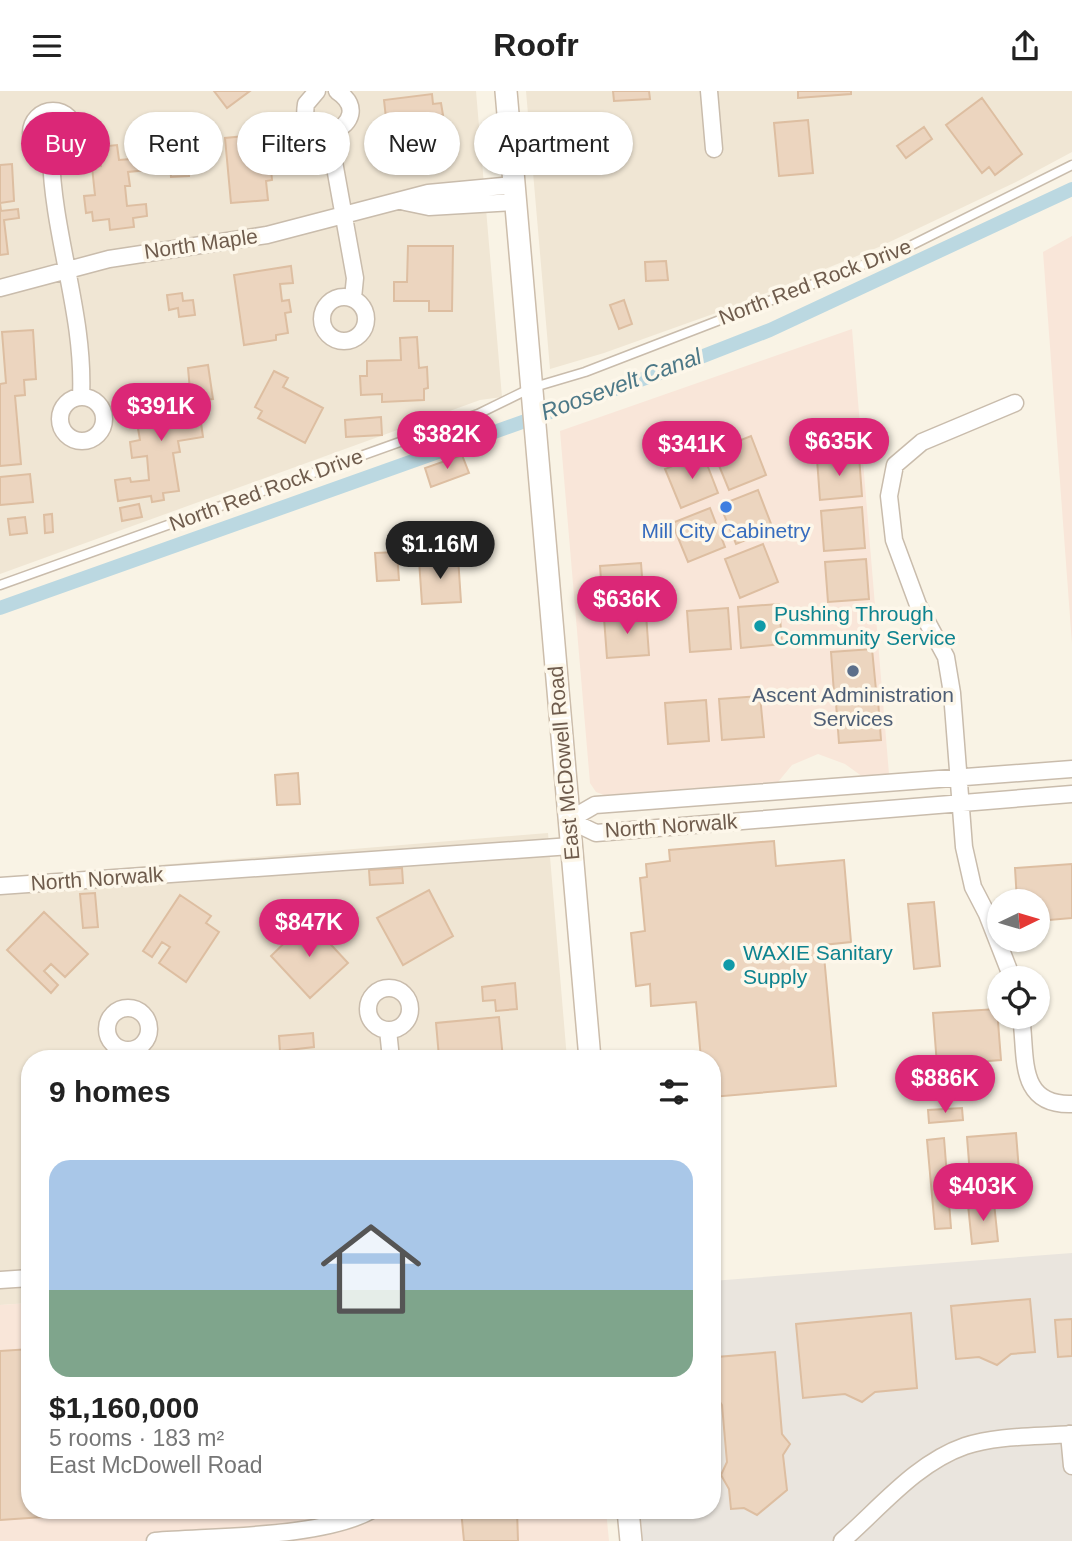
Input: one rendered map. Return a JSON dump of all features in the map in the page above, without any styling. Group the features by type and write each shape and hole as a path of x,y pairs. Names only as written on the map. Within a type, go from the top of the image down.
{"main road":[{"name":"East McDowell Road","path":"506,91 589,1050"},
{"path":"629,1519 631,1541"}],"street":[{"path":"306,112 306,104 317,91"},
{"path":"338,91 347,101 349,112"},
{"path":"709,91 714,149"},
{"path":"52,175 54,204 79,335 81,397"},
{"path":"337,175 355,278 353,298"},
{"name":"North Maple","path":"0,288 143,253 243,240 428,193 515,194"},
{"path":"1007,966 972,887 958,791 952,693 946,657 918,605 894,540 889,496 895,465 922,442 1015,403"},
{"name":"North Norwalk","path":"569,820 596,832 958,791 1072,769"},
{"name":"North Norwalk","path":"569,820 595,805 958,791 1072,794"},
{"name":"North Norwalk","path":"0,886 571,846"},
{"path":"1022,1029 1028,1081 1045,1099 1065,1104"},
{"path":"388,1030 390,1050"},
{"path":"0,1280 21,1279"},
{"path":"842,1541 920,1471 950,1452 991,1441 1071,1434 1072,1466"},
{"path":"155,1541 310,1529 351,1519"}],"lane":[{"name":"North Red Rock Drive","path":"0,585 478,414 904,249 1072,165"}],"shaded area":[{"path":"0,91 476,91 478,112 474,112 474,175 483,175 502,397 480,400 0,574"},
{"path":"526,91 1072,91 1072,152 1016,182 879,247 727,309 604,353 550,369 533,175 633,175 633,112 528,112"},
{"path":"1072,236 1072,644 1043,252"},
{"path":"852,329 889,774 863,777 845,764 818,754 792,765 778,782 604,795 596,792 590,783 560,431"},
{"path":"548,833 566,1050 21,1050 21,1304 0,1305 0,878"},
{"path":"1072,1253 1072,1541 631,1541 629,1519 721,1519 721,1280"},
{"path":"21,1304 21,1519 607,1519 609,1541 0,1541 0,1305"}],"building":[{"path":"214,91 250,91 227,108"},
{"path":"613,91 649,91 650,99 614,101"},
{"path":"798,91 851,91 851,94 798,98"},
{"path":"432,94 433,104 441,103 442,112 385,112 384,100"},
{"path":"982,98 1022,154 995,175 989,167 982,173 946,125"},
{"path":"808,120 813,173 779,176 774,123"},
{"path":"924,127 932,139 906,158 897,146"},
{"path":"237,137 237,175 272,175 272,180 266,181 268,200 231,203 225,138"},
{"path":"117,145 119,160 124,160 124,175 128,175 130,186 125,186 127,206 146,204 147,216 133,218 134,227 110,230 109,219 93,221 92,212 86,213 84,196 95,195 93,175 110,175 110,146"},
{"path":"12,164 14,201 0,203 0,165"},
{"path":"0,203 1,211 18,209 19,218 4,220 8,254 0,255"},
{"path":"408,246 453,246 452,311 429,311 429,301 394,301 394,282 407,282"},
{"path":"666,261 668,280 646,281 645,262"},
{"path":"291,266 293,283 280,284 282,301 289,300 291,312 285,313 288,333 276,335 276,340 244,345 234,275"},
{"path":"182,293 183,301 193,300 195,315 179,317 178,308 169,310 167,295"},
{"path":"624,300 632,324 619,329 610,305"},
{"path":"33,330 36,379 24,380 25,395 15,396 21,464 0,466 0,384 6,383 2,332"},
{"path":"417,337 419,368 427,367 428,388 424,389 424,400 382,402 382,394 361,395 360,376 367,376 367,361 401,360 400,338"},
{"path":"208,365 213,399 202,400 200,388 190,390 188,368"},
{"path":"274,371 288,378 283,387 323,408 305,443 258,418 262,411 255,407"},
{"path":"170,389 171,398 197,394 203,437 178,441 180,452 173,453 179,491 163,493 164,500 152,502 151,496 118,501 115,480 149,480 147,456 132,458 130,442 140,440 136,417 145,415 141,394"},
{"path":"381,417 382,435 346,437 345,420"},
{"path":"751,436 766,475 729,490 713,451"},
{"path":"703,454 718,493 681,508 665,469"},
{"path":"462,455 469,473 431,487 425,468"},
{"path":"859,456 862,496 820,500 817,459"},
{"path":"30,474 33,502 0,505 0,477"},
{"path":"758,490 773,529 736,544 720,505"},
{"path":"139,504 142,517 122,521 120,508"},
{"path":"862,507 865,548 824,551 821,511"},
{"path":"710,508 725,547 688,562 672,523"},
{"path":"52,514 53,532 45,533 44,515"},
{"path":"25,517 27,533 10,535 8,519"},
{"path":"763,544 778,582 740,598 725,559"},
{"path":"397,552 399,580 377,581 375,553"},
{"path":"458,557 461,602 422,604 419,560"},
{"path":"866,559 869,599 828,602 825,562"},
{"path":"641,563 644,604 603,607 600,566"},
{"name":"Pushing Through Community Service","path":"779,604 782,644 741,648 738,607"},
{"path":"728,608 731,649 690,652 687,611"},
{"path":"646,614 649,655 607,658 604,618"},
{"name":"Ascent Administration Services","path":"872,649 876,690 834,693 831,652"},
{"path":"760,696 764,737 722,740 719,699"},
{"path":"706,700 709,741 668,744 665,703"},
{"path":"878,700 881,740 839,743 836,703"},
{"path":"298,773 300,804 277,805 275,775"},
{"name":"WAXIE Sanitary Supply","path":"774,841 776,866 844,860 851,942 823,945 836,1086 721,1096 721,1050 700,1050 696,1002 651,1006 650,984 636,986 631,933 645,931 640,878 647,877 646,864 670,861 669,850"},
{"path":"1072,864 1072,918 1050,920 1050,889 1016,889 1015,868"},
{"path":"402,868 403,883 370,885 369,870"},
{"path":"429,890 453,936 403,965 377,918"},
{"path":"95,893 98,927 83,928 80,894"},
{"path":"180,895 211,916 206,923 219,932 186,982 159,963 170,947 162,942 152,957 143,951"},
{"path":"934,902 940,966 914,969 908,904"},
{"path":"44,912 88,954 65,977 51,964 44,971 58,985 51,993 7,950"},
{"path":"308,920 348,963 310,998 271,956"},
{"path":"515,983 517,1009 496,1011 495,1000 483,1001 482,987"},
{"path":"987,1010 987,1029 999,1029 1001,1060 937,1065 933,1013"},
{"path":"499,1017 502,1050 438,1050 436,1023"},
{"path":"313,1033 314,1047 280,1050 279,1036"},
{"path":"962,1108 963,1120 929,1123 928,1110"},
{"path":"1016,1133 1021,1197 972,1200 967,1137"},
{"path":"944,1138 951,1228 935,1229 927,1140"},
{"path":"994,1203 998,1241 972,1244 968,1205"},
{"path":"1030,1299 1035,1352 1011,1354 997,1365 979,1357 956,1359 951,1306"},
{"path":"911,1313 917,1388 875,1392 862,1402 845,1394 803,1398 796,1324"},
{"path":"1072,1319 1072,1356 1058,1357 1055,1320"},
{"path":"21,1350 21,1519 0,1520 0,1351"},
{"path":"775,1352 782,1434 790,1444 783,1455 787,1490 757,1515 744,1508 731,1509 729,1489 721,1475 727,1462 721,1404 721,1357"},
{"path":"462,1519 517,1519 518,1541 464,1541"}],"waterway":[{"name":"Roosevelt Canal","path":"0,608 660,373 770,330 1072,189"}],"place":[{"name":"Mill City Cabinetry","path":"726,507"},
{"name":"Pushing Through Community Service","path":"760,626"},
{"name":"Ascent Administration Services","path":"853,671"},
{"name":"WAXIE Sanitary Supply","path":"729,965"}]}
